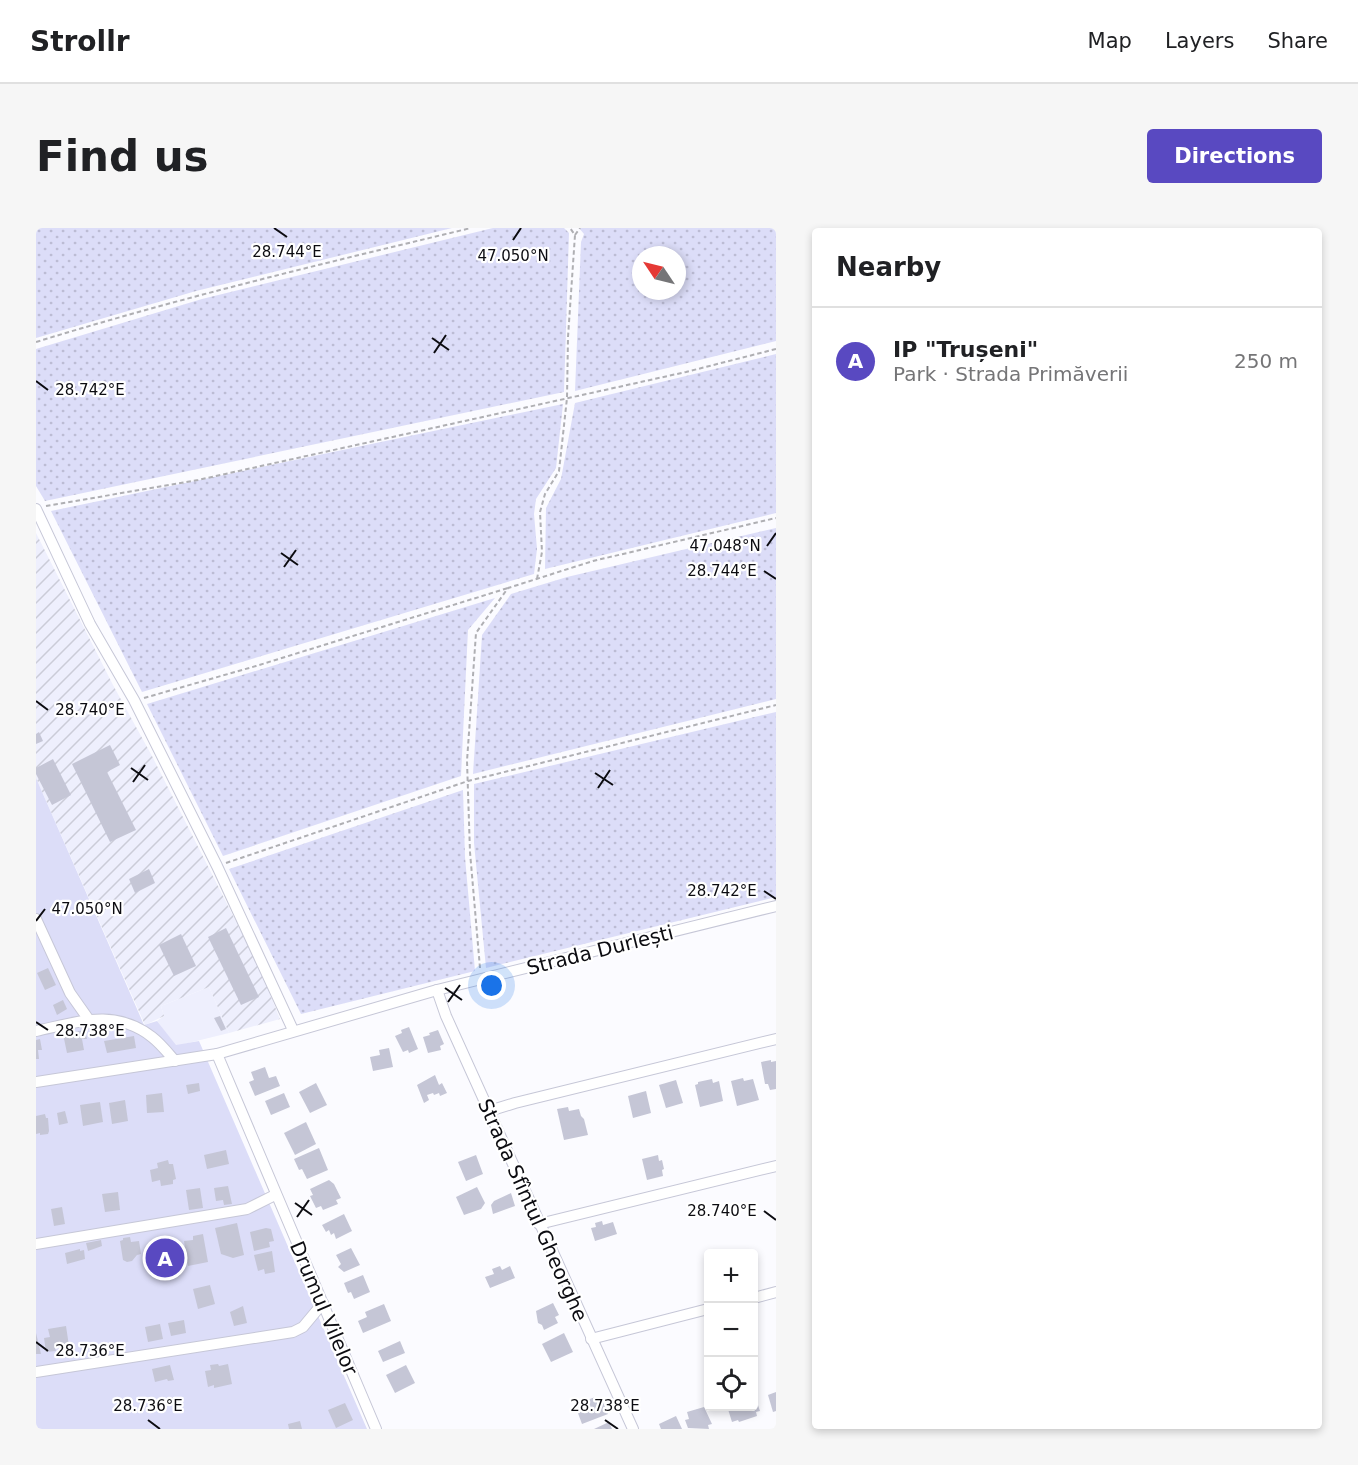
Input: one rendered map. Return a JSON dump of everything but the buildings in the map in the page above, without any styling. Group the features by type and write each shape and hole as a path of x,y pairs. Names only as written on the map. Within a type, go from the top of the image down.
{"street":[{"path":"36,508 85,615 134,700 217,866 293,1030"},
{"name":"Strada Durlești","path":"36,1082 217,1054 293,1030 437,990 776,906"},
{"path":"36,919 70,993 89,1020"},
{"name":"Strada Sfîntul Gheorghe","path":"437,990 446,1016 633,1429"},
{"path":"36,1031 89,1020 111,1019 139,1028 154,1038 175,1061"},
{"path":"489,1111 776,1040"},
{"name":"Drumul Vilelor","path":"217,1054 376,1429"},
{"path":"539,1224 776,1166"},
{"path":"36,1244 247,1209 275,1195"},
{"path":"758,1297 776,1292"},
{"path":"36,1372 293,1332 303,1327 323,1303"},
{"path":"591,1339 704,1310"}],"path":[{"path":"36,342 105,321 471,228"},
{"path":"570,228 575,235"},
{"path":"537,579 542,552 540,512 545,494 559,471 567,398 568,337 575,235 580,228"},
{"path":"36,508 198,480 686,372 776,349"},
{"path":"134,700 256,666 593,561 776,518"},
{"path":"481,980 470,852 467,761 477,633 508,588"},
{"path":"217,866 468,780 776,705"}],"shaded area":[{"path":"36,228 452,228 196,291 36,338"},
{"path":"493,228 564,228 569,233 564,392 45,501 36,486 36,349 202,299"},
{"path":"579,228 776,228 776,341 575,391 581,242 584,234"},
{"path":"776,354 776,513 545,569 546,508 561,479 575,403"},
{"path":"563,404 556,468 536,499 534,514 537,549 534,574 142,692 51,511"},
{"path":"776,528 776,699 473,774 482,635 511,594 567,577"},
{"path":"36,533 259,967 280,1019 229,1033 209,987 161,1006 164,1016 145,1025 36,778"},
{"path":"495,598 468,630 461,776 223,856 147,704"},
{"path":"776,712 776,897 486,968 474,843 474,784"},
{"path":"36,778 144,1025 157,1021 176,1045 199,1041 367,1429 36,1429"},
{"path":"463,790 465,857 475,971 301,1014 229,869"},
{"path":"209,987 229,1033 176,1046 157,1021 164,1016 161,1006"}],"place":[{"name":"IP \"Trușeni\"","path":"165,1258"}]}
